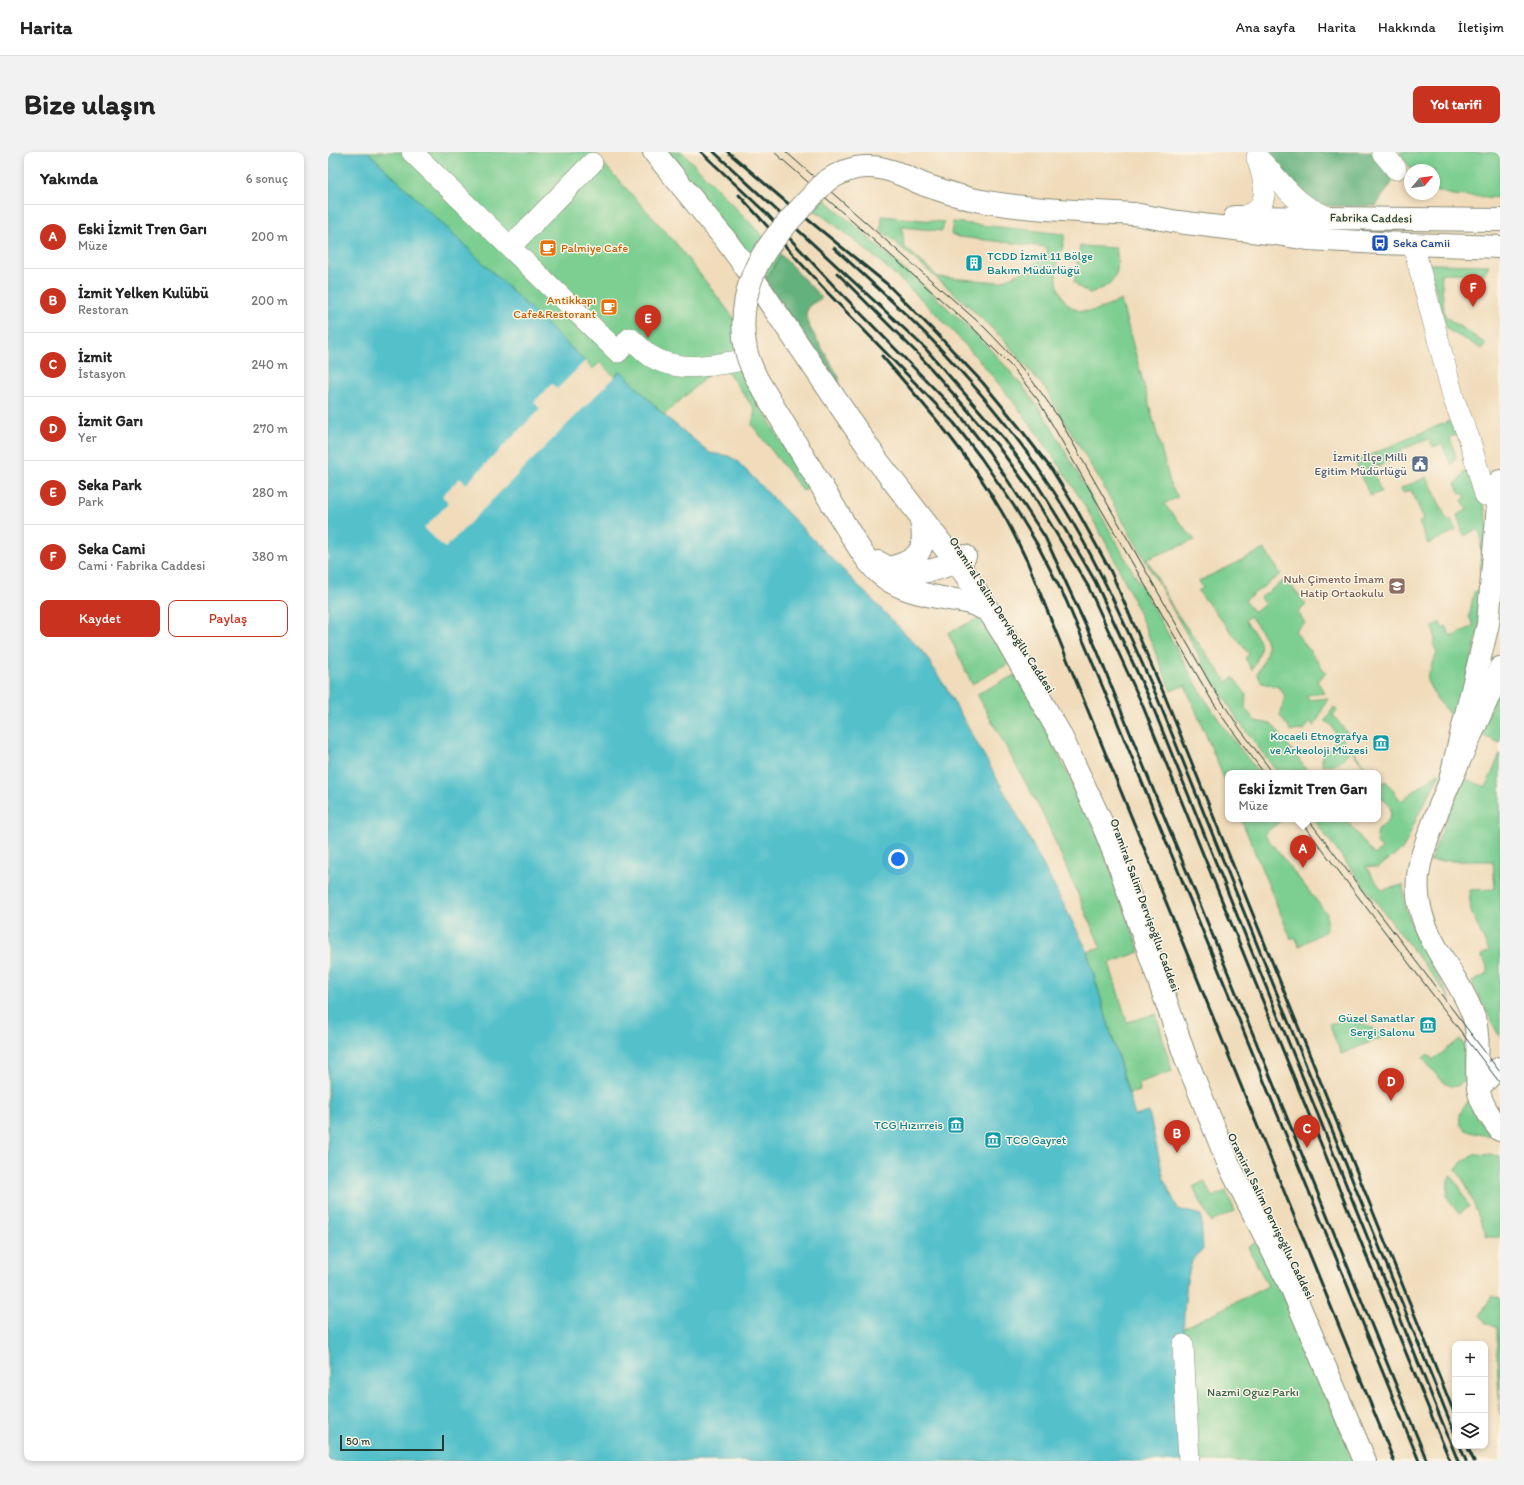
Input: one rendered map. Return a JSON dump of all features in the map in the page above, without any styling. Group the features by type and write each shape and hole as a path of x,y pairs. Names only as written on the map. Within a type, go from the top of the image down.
{"main road":[{"path":"654,152 725,239 757,283 877,460 920,517 965,565"},
{"path":"989,612 976,604 925,594 893,584 869,564 751,367 746,350 743,320 748,288 757,265 774,239 825,182 834,175 846,170 870,167 880,168 933,188 972,199 1002,204 1134,214 1178,222 1308,239 1500,246"},
{"name":"Fabrika Caddesi","path":"1134,214 1242,217 1500,220"},
{"name":"Oramiral Salim Dervişoğllu Caddesi","path":"832,393 893,463 946,528 989,612 1060,734 1102,824 1120,868 1186,1059 1226,1159 1292,1289 1366,1461"},
{"path":"1450,780 1488,624 1492,488"},
{"path":"888,568 899,566 911,560 920,552 924,541 924,532 920,517"},
{"path":"845,525 879,563 888,568 914,573 944,567 965,565"},
{"path":"925,594 946,586 965,565"},
{"name":"Oramiral Salim Dervişoğllu Caddesi","path":"965,565 1015,631 1059,705 1105,797 1128,855 1192,1040 1230,1133 1258,1196 1305,1286 1379,1461"},
{"path":"1500,668 1450,780 1420,858 1418,879 1418,897 1421,914 1430,935 1468,1004 1474,1020 1478,1043 1478,1088 1486,1110 1500,1130"},
{"path":"1478,1088 1492,1073 1500,1068"}],"street":[{"path":"412,152 618,352 630,338 649,355 668,364 694,366 738,361"},
{"path":"1382,152 1396,169"},
{"path":"1242,217 1255,212 1261,205 1263,198 1265,188 1264,180 1257,157 1271,170 1297,200 1314,211 1328,217"},
{"path":"510,247 592,163"},
{"path":"1414,244 1454,400 1469,438 1492,488"},
{"path":"1183,1345 1189,1461"}],"green space":[{"path":"368,152 593,152 674,241 734,318 738,361 745,379 808,489 803,491 752,425 755,410 727,371 715,369 664,415 620,371 614,377 600,363 593,369"},
{"path":"666,152 682,152 781,255 765,281"},
{"path":"1267,152 1371,152 1393,181 1376,206 1330,206 1310,202"},
{"path":"1399,152 1500,152 1500,198 1452,195 1440,192 1440,164 1408,164"},
{"path":"823,198 951,311 988,347 1022,385 1052,428 1203,696 1225,729 1257,770 1225,770 1225,781 1185,685 1171,691 1141,617 1107,545 1079,497 1015,404 979,360 940,318 900,279 813,209"},
{"path":"882,216 944,222 942,231 902,227 904,246 938,277 999,282 1021,273 1047,255 1047,247 959,237 951,234 953,222 1064,234 1064,243 1056,271 1058,286 1064,300 1075,309 1092,311 1121,300 1171,486 1178,497 1164,504 1195,540 1147,559 1174,610 1227,682 1233,677 1246,694 1245,708 1255,721 1272,724 1307,770 1276,770 1242,726 1211,677 1106,491 1046,390 1004,340 963,301 881,230"},
{"path":"1080,246 1116,248 1118,265 1117,272 1110,283 1105,287 1089,293 1074,282"},
{"path":"781,255 822,298 810,305 806,313 810,328 839,377 839,387 765,281"},
{"path":"1429,264 1489,265 1484,274 1441,273 1444,311 1446,317 1486,344 1482,349 1448,330 1442,315"},
{"path":"1454,419 1461,434 1450,437 1456,457 1451,466 1442,444 1433,447 1429,439 1400,450 1402,456 1372,468 1381,492 1370,496 1356,461"},
{"path":"1471,465 1484,505 1488,526 1487,574 1481,572 1481,535 1477,529 1464,536 1457,515 1467,510 1462,500 1466,498 1463,493 1460,494 1455,484"},
{"path":"1427,477 1447,520 1450,519 1456,530 1428,544 1419,522 1424,519 1411,490 1403,493 1401,488"},
{"path":"1264,549 1281,574 1245,600 1254,613 1265,604 1260,598 1286,579 1306,605 1298,612 1305,623 1295,631 1326,673 1317,681 1325,693 1306,695 1309,700 1328,698 1314,727 1310,721 1304,730 1291,731 1280,716 1285,696 1279,687 1262,683 1257,674 1265,656 1267,644 1262,633 1250,616 1245,620 1260,644 1259,654 1252,670 1245,658 1249,654 1198,591 1203,588 1199,581"},
{"path":"1484,590 1481,621 1455,724 1445,708 1437,699 1427,681 1437,653 1433,644 1435,641 1433,626 1440,622 1442,628 1446,626 1451,637 1474,626 1469,617 1474,592"},
{"path":"979,618 984,621 1010,663 972,684 948,633"},
{"path":"1017,674 1040,717 1099,839 1140,952 1109,963 1127,1022 1156,1014 1172,1071 1139,1083 1140,1091 1129,1094 1087,952 1101,948 1045,818 977,694"},
{"path":"1500,682 1500,743 1481,735"},
{"path":"1334,707 1338,710 1333,715 1348,734 1342,739 1368,770 1366,770 1351,750 1338,763 1332,765 1322,765 1322,755 1334,744 1336,738 1336,734 1331,725 1325,721"},
{"path":"1500,754 1500,1038 1472,982 1487,974 1487,966 1481,955 1489,951 1471,912 1469,890 1495,889 1493,861 1430,861 1463,778 1486,787"},
{"path":"1438,773 1440,774 1417,817 1403,849 1377,868 1365,866 1382,890 1403,885 1405,907 1413,930 1451,1000 1315,822 1348,822 1374,855 1382,849 1376,841 1378,829 1387,822 1391,813 1388,804 1381,798 1381,785 1386,781 1401,801"},
{"path":"1242,822 1279,822 1264,834 1327,914 1327,930 1299,946 1296,938 1291,939"},
{"path":"1347,1020 1368,1026 1386,1036 1341,1054 1329,1024"},
{"path":"1460,1039 1465,1047 1464,1063 1466,1080 1459,1085 1447,1085 1432,1070 1423,1058 1428,1054 1433,1060"},
{"path":"1470,1099 1477,1117 1491,1136 1471,1132 1463,1128 1460,1120 1461,1111"},
{"path":"1477,1154 1500,1156 1500,1237 1487,1237 1466,1185 1456,1169 1465,1160"},
{"path":"1451,1175 1460,1188 1469,1207 1459,1213 1447,1197 1448,1180"},
{"path":"1204,1181 1212,1197 1226,1191 1235,1211 1211,1222 1193,1187"},
{"name":"Nazmi Oğuz Parkı","path":"1257,1242 1278,1281 1354,1461 1189,1461 1183,1345 1184,1328 1268,1286 1248,1247"},
{"path":"1492,1295 1500,1298 1500,1415 1497,1326 1486,1324 1480,1316"}],"water":[{"path":"328,152 368,152 593,369 600,363 614,377 621,371 664,415 710,453 729,456 737,461 924,653 946,688 1014,809 1086,948 1135,1116 1149,1112 1164,1180 1178,1209 1201,1215 1203,1250 1192,1260 1187,1281 1184,1312 1183,1345 1189,1461 328,1461"}],"pier":[{"path":"585,361 593,369 600,363 614,377 445,548 424,528 449,503 442,496 460,478 466,484 540,409 534,402 552,384 557,389"}],"tram line":[{"path":"774,152 974,329 1011,366 1038,400 1211,699 1262,770"},
{"path":"786,152 984,327 1032,381 1058,417 1211,685 1240,729 1271,770"},
{"path":"1301,822 1500,1083"},
{"path":"1310,822 1500,1072"}],"railway":[{"path":"701,152 767,214 833,285 960,415 989,452 1045,537 1097,650 1427,1461"},
{"path":"714,152 925,348 1004,439 1037,484 1095,581 1150,700 1458,1461"},
{"path":"728,152 785,201 887,284 938,335 983,383 1019,427 1052,470 1078,512 1111,572 1164,694 1454,1413"},
{"path":"739,195 826,291 954,423 981,458 1014,506 1037,544 1066,600 1115,716 1419,1461"},
{"path":"834,248 895,304 961,371 1032,459 1061,503 1092,557 1106,584 1157,697 1452,1427"},
{"path":"837,273 919,355 997,445 1030,490 1088,586 1142,704 1450,1461"},
{"path":"882,356 962,452 990,493 1027,561 1394,1461"},
{"path":"1461,1449 1466,1461"},
{"path":"1468,1449 1474,1461"}],"place":[{"name":"Seka Camii","path":"1380,243"},
{"name":"Palmiye Cafe","path":"548,248"},
{"name":"TCDD İzmit 11 Bölge Bakım Müdürlüğü","path":"974,263"},
{"name":"Antikkapı Cafe&Restorant","path":"609,307"},
{"name":"Seka Cami","path":"1473,307"},
{"name":"Seka Park","path":"648,338"},
{"name":"İzmit İlçe Milli Eğitim Müdürlüğü","path":"1420,464"},
{"name":"Nuh Çimento İmam Hatip Ortaokulu","path":"1397,586"},
{"name":"Kocaeli Etnografya ve Arkeoloji Müzesi","path":"1381,743"},
{"name":"Eski İzmit Tren Garı","path":"1303,868"},
{"name":"Güzel Sanatlar Sergi Salonu","path":"1428,1025"},
{"name":"İzmit Garı","path":"1391,1101"},
{"name":"TCG Hızırreis","path":"956,1125"},
{"name":"TCG Gayret","path":"993,1140"},
{"name":"İzmit","path":"1307,1148"},
{"name":"İzmit Yelken Kulübü","path":"1177,1153"}]}
